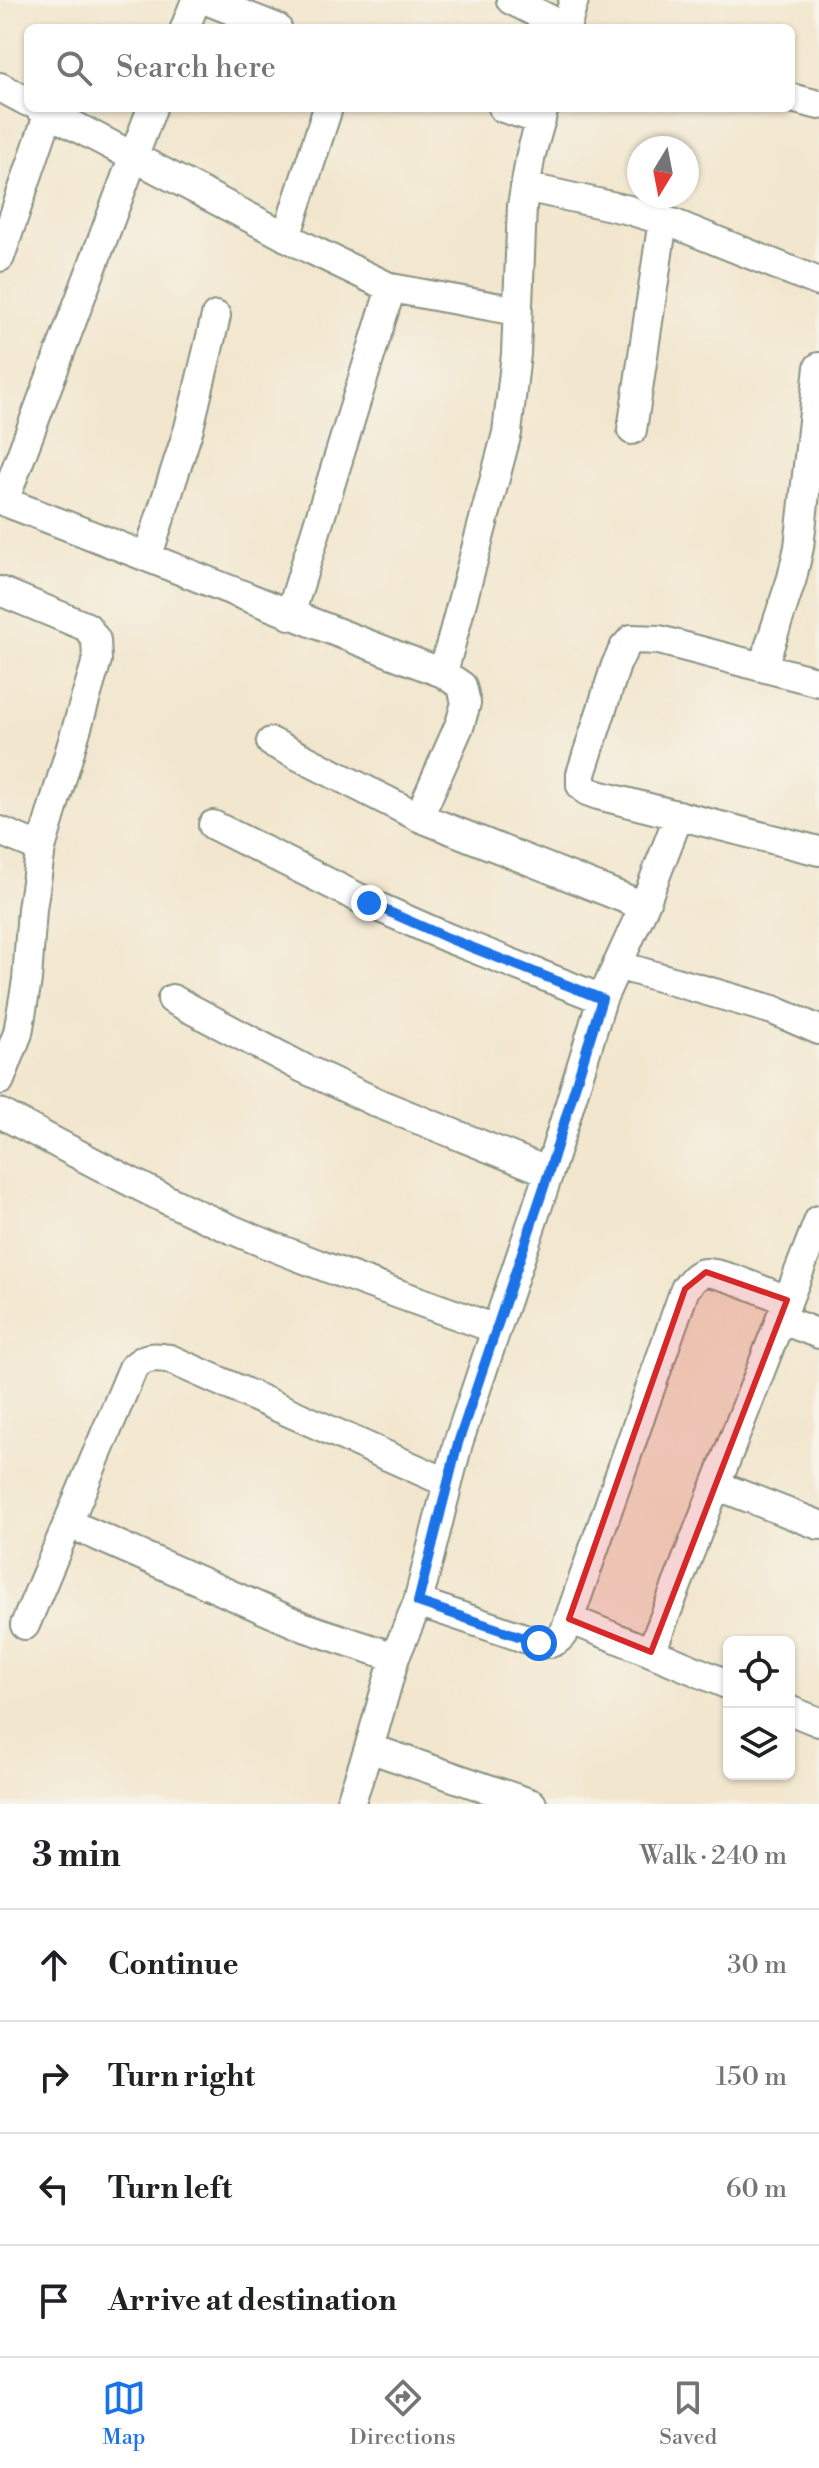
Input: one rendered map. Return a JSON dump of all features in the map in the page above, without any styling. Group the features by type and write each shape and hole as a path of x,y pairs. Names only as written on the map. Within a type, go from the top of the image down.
{"street":[{"path":"187,24 196,0"},
{"path":"206,0 267,24"},
{"path":"511,0 558,24"},
{"path":"567,24 574,0"},
{"path":"0,87 24,99"},
{"path":"795,99 819,105"},
{"path":"0,257 38,112"},
{"path":"48,112 286,237 391,288 517,311"},
{"path":"150,112 2,501 148,555 290,615 443,673 462,686 466,703 460,724 419,817"},
{"path":"286,237 327,112"},
{"path":"443,673 507,433 516,354 522,206 542,114"},
{"path":"525,187 663,220 819,282"},
{"path":"632,430 663,220"},
{"path":"290,615 391,288"},
{"path":"148,555 189,428 216,316"},
{"path":"763,666 812,508 819,367"},
{"path":"0,591 87,627 96,640 97,660 41,848 18,1033 0,1080"},
{"path":"819,682 659,640 632,639 624,648 581,774 581,785 598,795 819,851"},
{"path":"271,742 419,817 644,906"},
{"path":"350,1804 395,1657 418,1602 458,1443 549,1172 602,999 644,906 679,815"},
{"path":"213,825 369,903 602,999"},
{"path":"0,831 41,848"},
{"path":"617,965 773,1010 819,1030"},
{"path":"172,999 380,1104 549,1172"},
{"path":"0,1113 216,1223 299,1257 496,1329"},
{"path":"651,1652 819,1220"},
{"path":"418,1602 539,1643 550,1644 560,1639 685,1289 694,1277 706,1272 719,1275 784,1310 819,1334"},
{"path":"25,1625 133,1368 143,1359 155,1356 170,1359 448,1483"},
{"path":"716,1485 819,1525"},
{"path":"68,1523 304,1627 395,1657"},
{"path":"569,1619 723,1682"},
{"path":"795,1712 819,1722"},
{"path":"369,1748 532,1804"}],"highlighted area":[{"path":"706,1272 787,1300 651,1652 569,1619 685,1289"}],"route":[{"path":"369,903 602,999 549,1172 458,1443 418,1602 539,1643"}]}
